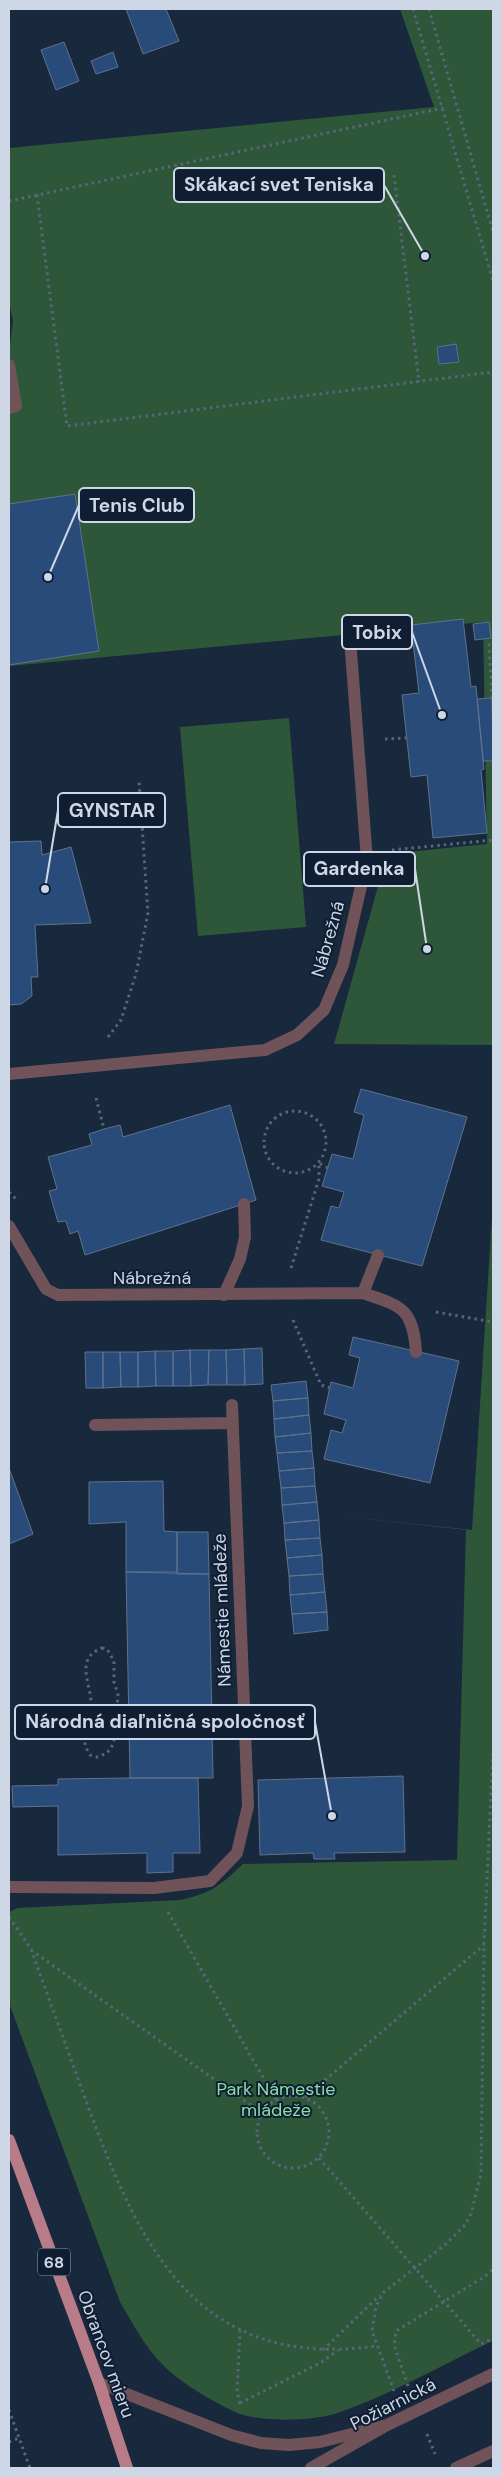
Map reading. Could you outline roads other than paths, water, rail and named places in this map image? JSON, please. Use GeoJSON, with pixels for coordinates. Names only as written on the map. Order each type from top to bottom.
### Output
{"type":"FeatureCollection","features":[{"type":"Feature","properties":{"kind":"main road","name":"Obrancov mieru"},"geometry":{"type":"LineString","coordinates":[[9,2140],[99,2383],[127,2468]]}},
{"type":"Feature","properties":{"kind":"street"},"geometry":{"type":"LineString","coordinates":[[9,366],[16,406],[9,408]]}},
{"type":"Feature","properties":{"kind":"street","name":"Nábrežná"},"geometry":{"type":"LineString","coordinates":[[9,1074],[265,1050],[297,1035],[324,1010],[343,964],[367,860],[350,639]]}},
{"type":"Feature","properties":{"kind":"street"},"geometry":{"type":"LineString","coordinates":[[224,1295],[240,1259],[245,1237],[244,1204]]}},
{"type":"Feature","properties":{"kind":"street","name":"Nábrežná"},"geometry":{"type":"LineString","coordinates":[[9,1226],[46,1289],[58,1295],[363,1293],[396,1304],[409,1317],[415,1335],[416,1352]]}},
{"type":"Feature","properties":{"kind":"street"},"geometry":{"type":"LineString","coordinates":[[363,1293],[378,1255]]}},
{"type":"Feature","properties":{"kind":"street","name":"Námestie mládeže"},"geometry":{"type":"LineString","coordinates":[[9,1887],[154,1888],[210,1880],[237,1854],[248,1806],[232,1404]]}},
{"type":"Feature","properties":{"kind":"street"},"geometry":{"type":"LineString","coordinates":[[95,1425],[232,1423]]}},
{"type":"Feature","properties":{"kind":"street","name":"Požiarnická"},"geometry":{"type":"LineString","coordinates":[[311,2468],[387,2425],[493,2374]]}},
{"type":"Feature","properties":{"kind":"street"},"geometry":{"type":"LineString","coordinates":[[99,2383],[232,2435],[261,2443],[289,2445],[320,2442],[387,2425]]}},
{"type":"Feature","properties":{"kind":"street"},"geometry":{"type":"LineString","coordinates":[[456,2468],[491,2452]]}},
{"type":"Feature","properties":{"kind":"place","name":"Skákací svet Teniska"},"geometry":{"type":"Point","coordinates":[425,256]}},
{"type":"Feature","properties":{"kind":"place","name":"Tenis Club"},"geometry":{"type":"Point","coordinates":[48,577]}},
{"type":"Feature","properties":{"kind":"place","name":"Tobix"},"geometry":{"type":"Point","coordinates":[442,715]}},
{"type":"Feature","properties":{"kind":"place","name":"GYNSTAR"},"geometry":{"type":"Point","coordinates":[45,889]}},
{"type":"Feature","properties":{"kind":"place","name":"Gardenka"},"geometry":{"type":"Point","coordinates":[427,949]}},
{"type":"Feature","properties":{"kind":"place","name":"Národná diaľničná spoločnosť"},"geometry":{"type":"Point","coordinates":[332,1816]}},
{"type":"Feature","properties":{"kind":"park label","name":"Park Námestie mládeže"},"geometry":{"type":"Point","coordinates":[276,2099]}}]}
